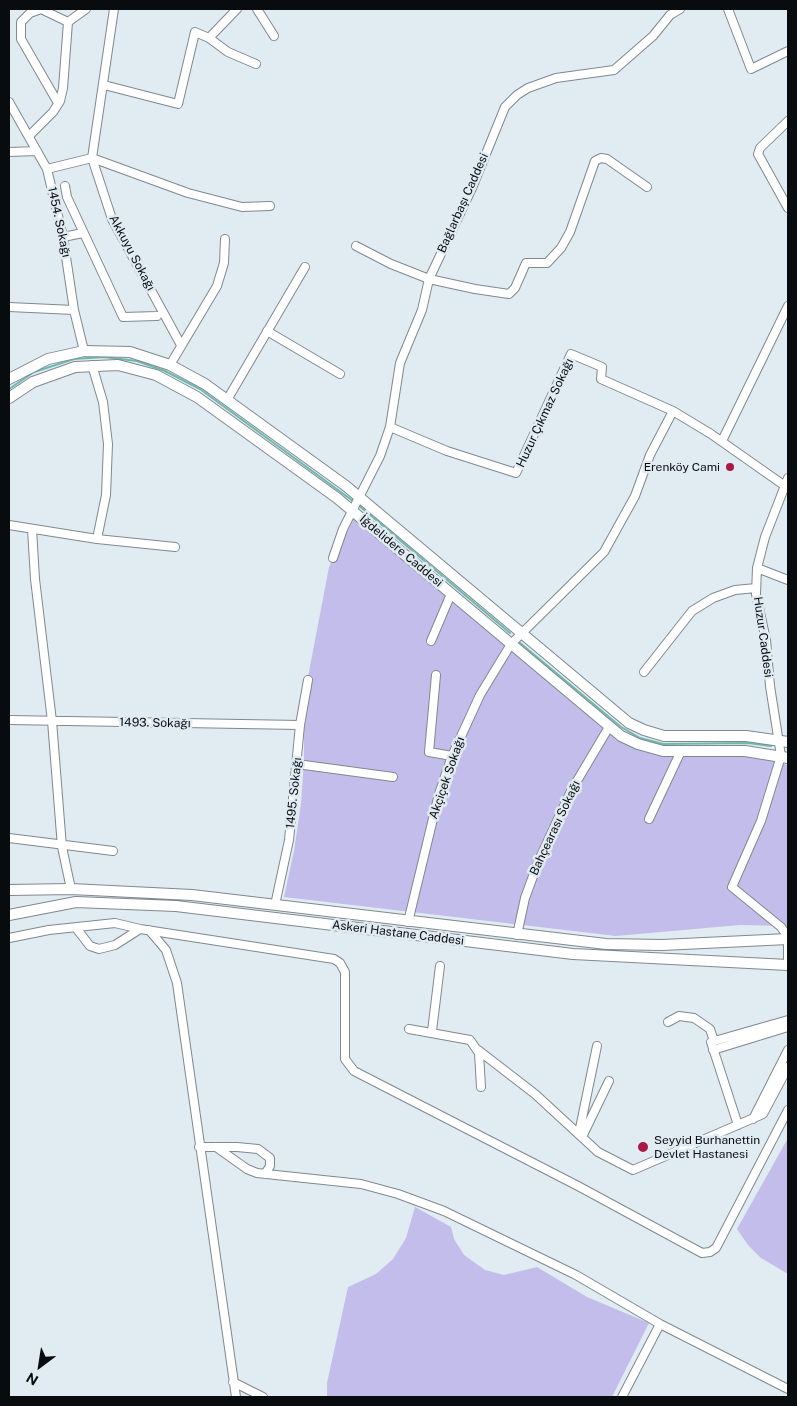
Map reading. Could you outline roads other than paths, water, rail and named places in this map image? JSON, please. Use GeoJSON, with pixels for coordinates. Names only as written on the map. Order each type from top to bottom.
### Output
{"type":"FeatureCollection","features":[{"type":"Feature","properties":{"kind":"street"},"geometry":{"type":"LineString","coordinates":[[58,103],[21,39],[21,22],[24,17],[33,11],[41,9],[68,22]]}},
{"type":"Feature","properties":{"kind":"street"},"geometry":{"type":"LineString","coordinates":[[29,136],[53,112],[58,103],[63,88],[68,22],[86,9]]}},
{"type":"Feature","properties":{"kind":"street","name":"Akkuyu Sokağı"},"geometry":{"type":"LineString","coordinates":[[114,9],[92,158],[112,219],[181,345]]}},
{"type":"Feature","properties":{"kind":"street"},"geometry":{"type":"LineString","coordinates":[[209,38],[237,9]]}},
{"type":"Feature","properties":{"kind":"street"},"geometry":{"type":"LineString","coordinates":[[257,9],[274,36]]}},
{"type":"Feature","properties":{"kind":"street","name":"Bağlarbaşı Caddesi"},"geometry":{"type":"LineString","coordinates":[[333,558],[352,510],[380,456],[390,427],[400,363],[422,310],[429,279],[472,188],[506,107],[517,95],[556,78],[614,70],[653,36],[670,15],[680,9]]}},
{"type":"Feature","properties":{"kind":"street"},"geometry":{"type":"LineString","coordinates":[[728,9],[751,70],[788,51]]}},
{"type":"Feature","properties":{"kind":"street"},"geometry":{"type":"LineString","coordinates":[[104,85],[178,104],[195,32],[209,38],[228,52],[256,64]]}},
{"type":"Feature","properties":{"kind":"street","name":"1454. Sokağı"},"geometry":{"type":"LineString","coordinates":[[9,102],[48,169],[63,237],[74,310],[84,350]]}},
{"type":"Feature","properties":{"kind":"street"},"geometry":{"type":"LineString","coordinates":[[788,121],[760,148],[758,154],[788,208]]}},
{"type":"Feature","properties":{"kind":"street"},"geometry":{"type":"LineString","coordinates":[[9,152],[37,151]]}},
{"type":"Feature","properties":{"kind":"street"},"geometry":{"type":"LineString","coordinates":[[48,169],[92,158],[188,193],[242,207],[270,206]]}},
{"type":"Feature","properties":{"kind":"street"},"geometry":{"type":"LineString","coordinates":[[356,246],[391,264],[429,279],[475,290],[509,294],[515,288],[524,265],[528,262],[547,262],[561,248],[570,232],[595,161],[601,158],[607,159],[648,187]]}},
{"type":"Feature","properties":{"kind":"street"},"geometry":{"type":"LineString","coordinates":[[65,186],[67,197],[123,317],[157,316]]}},
{"type":"Feature","properties":{"kind":"street"},"geometry":{"type":"LineString","coordinates":[[63,237],[84,232]]}},
{"type":"Feature","properties":{"kind":"street"},"geometry":{"type":"LineString","coordinates":[[170,365],[216,286],[224,263],[225,239]]}},
{"type":"Feature","properties":{"kind":"street"},"geometry":{"type":"LineString","coordinates":[[227,400],[305,267]]}},
{"type":"Feature","properties":{"kind":"street"},"geometry":{"type":"LineString","coordinates":[[722,441],[788,306]]}},
{"type":"Feature","properties":{"kind":"street"},"geometry":{"type":"LineString","coordinates":[[9,307],[74,310]]}},
{"type":"Feature","properties":{"kind":"street"},"geometry":{"type":"LineString","coordinates":[[267,331],[340,374]]}},
{"type":"Feature","properties":{"kind":"street","name":"İğdelidere Caddesi"},"geometry":{"type":"LineString","coordinates":[[9,379],[26,368],[48,359],[84,350],[130,352],[170,365],[200,381],[359,496],[622,718],[644,730],[664,736],[746,736],[784,741]]}},
{"type":"Feature","properties":{"kind":"street","name":"Huzur Çıkmaz Sokağı"},"geometry":{"type":"LineString","coordinates":[[390,427],[448,452],[516,474],[571,354],[602,368],[602,379],[673,411],[787,482]]}},
{"type":"Feature","properties":{"kind":"street"},"geometry":{"type":"LineString","coordinates":[[92,365],[103,402],[108,444],[106,495],[97,539]]}},
{"type":"Feature","properties":{"kind":"street","name":"İğdelidere Caddesi"},"geometry":{"type":"LineString","coordinates":[[9,398],[24,386],[47,375],[69,368],[92,365],[118,366],[156,375],[187,391],[298,469],[352,510],[609,727],[630,740],[650,749],[745,751],[785,757]]}},
{"type":"Feature","properties":{"kind":"street","name":"Akçiçek Sokağı"},"geometry":{"type":"LineString","coordinates":[[408,922],[434,811],[452,756],[480,695],[511,644],[521,632],[604,552],[635,496],[650,456],[673,411]]}},
{"type":"Feature","properties":{"kind":"street","name":"Huzur Caddesi"},"geometry":{"type":"LineString","coordinates":[[785,757],[784,741],[756,588],[757,568],[765,537],[787,482]]}},
{"type":"Feature","properties":{"kind":"street"},"geometry":{"type":"LineString","coordinates":[[9,525],[97,539],[175,547]]}},
{"type":"Feature","properties":{"kind":"street"},"geometry":{"type":"LineString","coordinates":[[32,529],[36,588],[52,721],[62,846],[71,889]]}},
{"type":"Feature","properties":{"kind":"street"},"geometry":{"type":"LineString","coordinates":[[757,568],[788,580]]}},
{"type":"Feature","properties":{"kind":"street"},"geometry":{"type":"LineString","coordinates":[[644,672],[692,611],[713,598],[734,590],[756,588]]}},
{"type":"Feature","properties":{"kind":"street"},"geometry":{"type":"LineString","coordinates":[[431,641],[451,594]]}},
{"type":"Feature","properties":{"kind":"street"},"geometry":{"type":"LineString","coordinates":[[436,675],[428,752],[452,756]]}},
{"type":"Feature","properties":{"kind":"street","name":"1495. Sokağı"},"geometry":{"type":"LineString","coordinates":[[275,905],[289,840],[300,725],[308,680]]}},
{"type":"Feature","properties":{"kind":"street","name":"1493. Sokağı"},"geometry":{"type":"LineString","coordinates":[[9,720],[300,725]]}},
{"type":"Feature","properties":{"kind":"street","name":"Bahçearası Sokağı"},"geometry":{"type":"LineString","coordinates":[[517,935],[525,898],[539,860],[571,791],[609,727]]}},
{"type":"Feature","properties":{"kind":"street"},"geometry":{"type":"LineString","coordinates":[[649,819],[681,751]]}},
{"type":"Feature","properties":{"kind":"street"},"geometry":{"type":"LineString","coordinates":[[785,757],[761,821],[732,887],[781,927],[788,939],[788,959]]}},
{"type":"Feature","properties":{"kind":"street"},"geometry":{"type":"LineString","coordinates":[[297,764],[393,777]]}},
{"type":"Feature","properties":{"kind":"street"},"geometry":{"type":"LineString","coordinates":[[9,838],[112,852]]}},
{"type":"Feature","properties":{"kind":"street","name":"Askeri Hastane Caddesi"},"geometry":{"type":"LineString","coordinates":[[9,890],[71,889],[182,894],[517,935],[635,945],[788,939]]}},
{"type":"Feature","properties":{"kind":"street","name":"Askeri Hastane Caddesi"},"geometry":{"type":"LineString","coordinates":[[9,915],[76,902],[176,906],[573,954],[788,965]]}},
{"type":"Feature","properties":{"kind":"street"},"geometry":{"type":"LineString","coordinates":[[9,938],[114,923],[140,929],[313,954],[337,960],[346,975],[345,1060],[354,1071],[578,1186],[702,1253],[710,1252],[716,1248],[788,1110]]}},
{"type":"Feature","properties":{"kind":"street"},"geometry":{"type":"LineString","coordinates":[[76,928],[90,946],[99,949],[115,945],[140,929]]}},
{"type":"Feature","properties":{"kind":"street"},"geometry":{"type":"LineString","coordinates":[[149,930],[166,950],[175,975],[236,1397]]}},
{"type":"Feature","properties":{"kind":"street"},"geometry":{"type":"LineString","coordinates":[[432,1031],[440,966]]}},
{"type":"Feature","properties":{"kind":"street"},"geometry":{"type":"LineString","coordinates":[[668,1022],[682,1015],[694,1018],[710,1030],[714,1041]]}},
{"type":"Feature","properties":{"kind":"street"},"geometry":{"type":"LineString","coordinates":[[738,1125],[711,1042],[788,1020]]}},
{"type":"Feature","properties":{"kind":"street"},"geometry":{"type":"LineString","coordinates":[[713,1050],[788,1026]]}},
{"type":"Feature","properties":{"kind":"street"},"geometry":{"type":"LineString","coordinates":[[409,1029],[432,1031],[467,1038],[478,1050],[535,1094],[605,1157],[633,1170],[763,1114],[788,1067]]}},
{"type":"Feature","properties":{"kind":"street"},"geometry":{"type":"LineString","coordinates":[[580,1135],[597,1046]]}},
{"type":"Feature","properties":{"kind":"street"},"geometry":{"type":"LineString","coordinates":[[478,1050],[480,1087]]}},
{"type":"Feature","properties":{"kind":"street"},"geometry":{"type":"LineString","coordinates":[[752,1119],[788,1050]]}},
{"type":"Feature","properties":{"kind":"street"},"geometry":{"type":"LineString","coordinates":[[580,1135],[608,1081]]}},
{"type":"Feature","properties":{"kind":"street"},"geometry":{"type":"LineString","coordinates":[[199,1148],[250,1147],[262,1151],[269,1156],[270,1161],[265,1174]]}},
{"type":"Feature","properties":{"kind":"street"},"geometry":{"type":"LineString","coordinates":[[216,1148],[250,1170],[265,1174],[350,1182],[410,1198],[460,1219],[576,1275],[660,1324],[788,1389]]}},
{"type":"Feature","properties":{"kind":"street"},"geometry":{"type":"LineString","coordinates":[[622,1397],[660,1324]]}},
{"type":"Feature","properties":{"kind":"street"},"geometry":{"type":"LineString","coordinates":[[233,1382],[263,1397]]}},
{"type":"Feature","properties":{"kind":"waterway"},"geometry":{"type":"LineString","coordinates":[[9,389],[34,372],[74,359],[104,357],[137,361],[165,371],[200,389],[353,501]]}},
{"type":"Feature","properties":{"kind":"waterway"},"geometry":{"type":"LineString","coordinates":[[357,504],[510,633]]}},
{"type":"Feature","properties":{"kind":"waterway"},"geometry":{"type":"LineString","coordinates":[[520,643],[621,727],[640,738],[663,744],[748,743],[771,746]]}},
{"type":"Feature","properties":{"kind":"place","name":"Erenköy Cami"},"geometry":{"type":"Point","coordinates":[730,467]}},
{"type":"Feature","properties":{"kind":"place","name":"Seyyid Burhanettin Devlet Hastanesi"},"geometry":{"type":"Point","coordinates":[643,1147]}}]}
